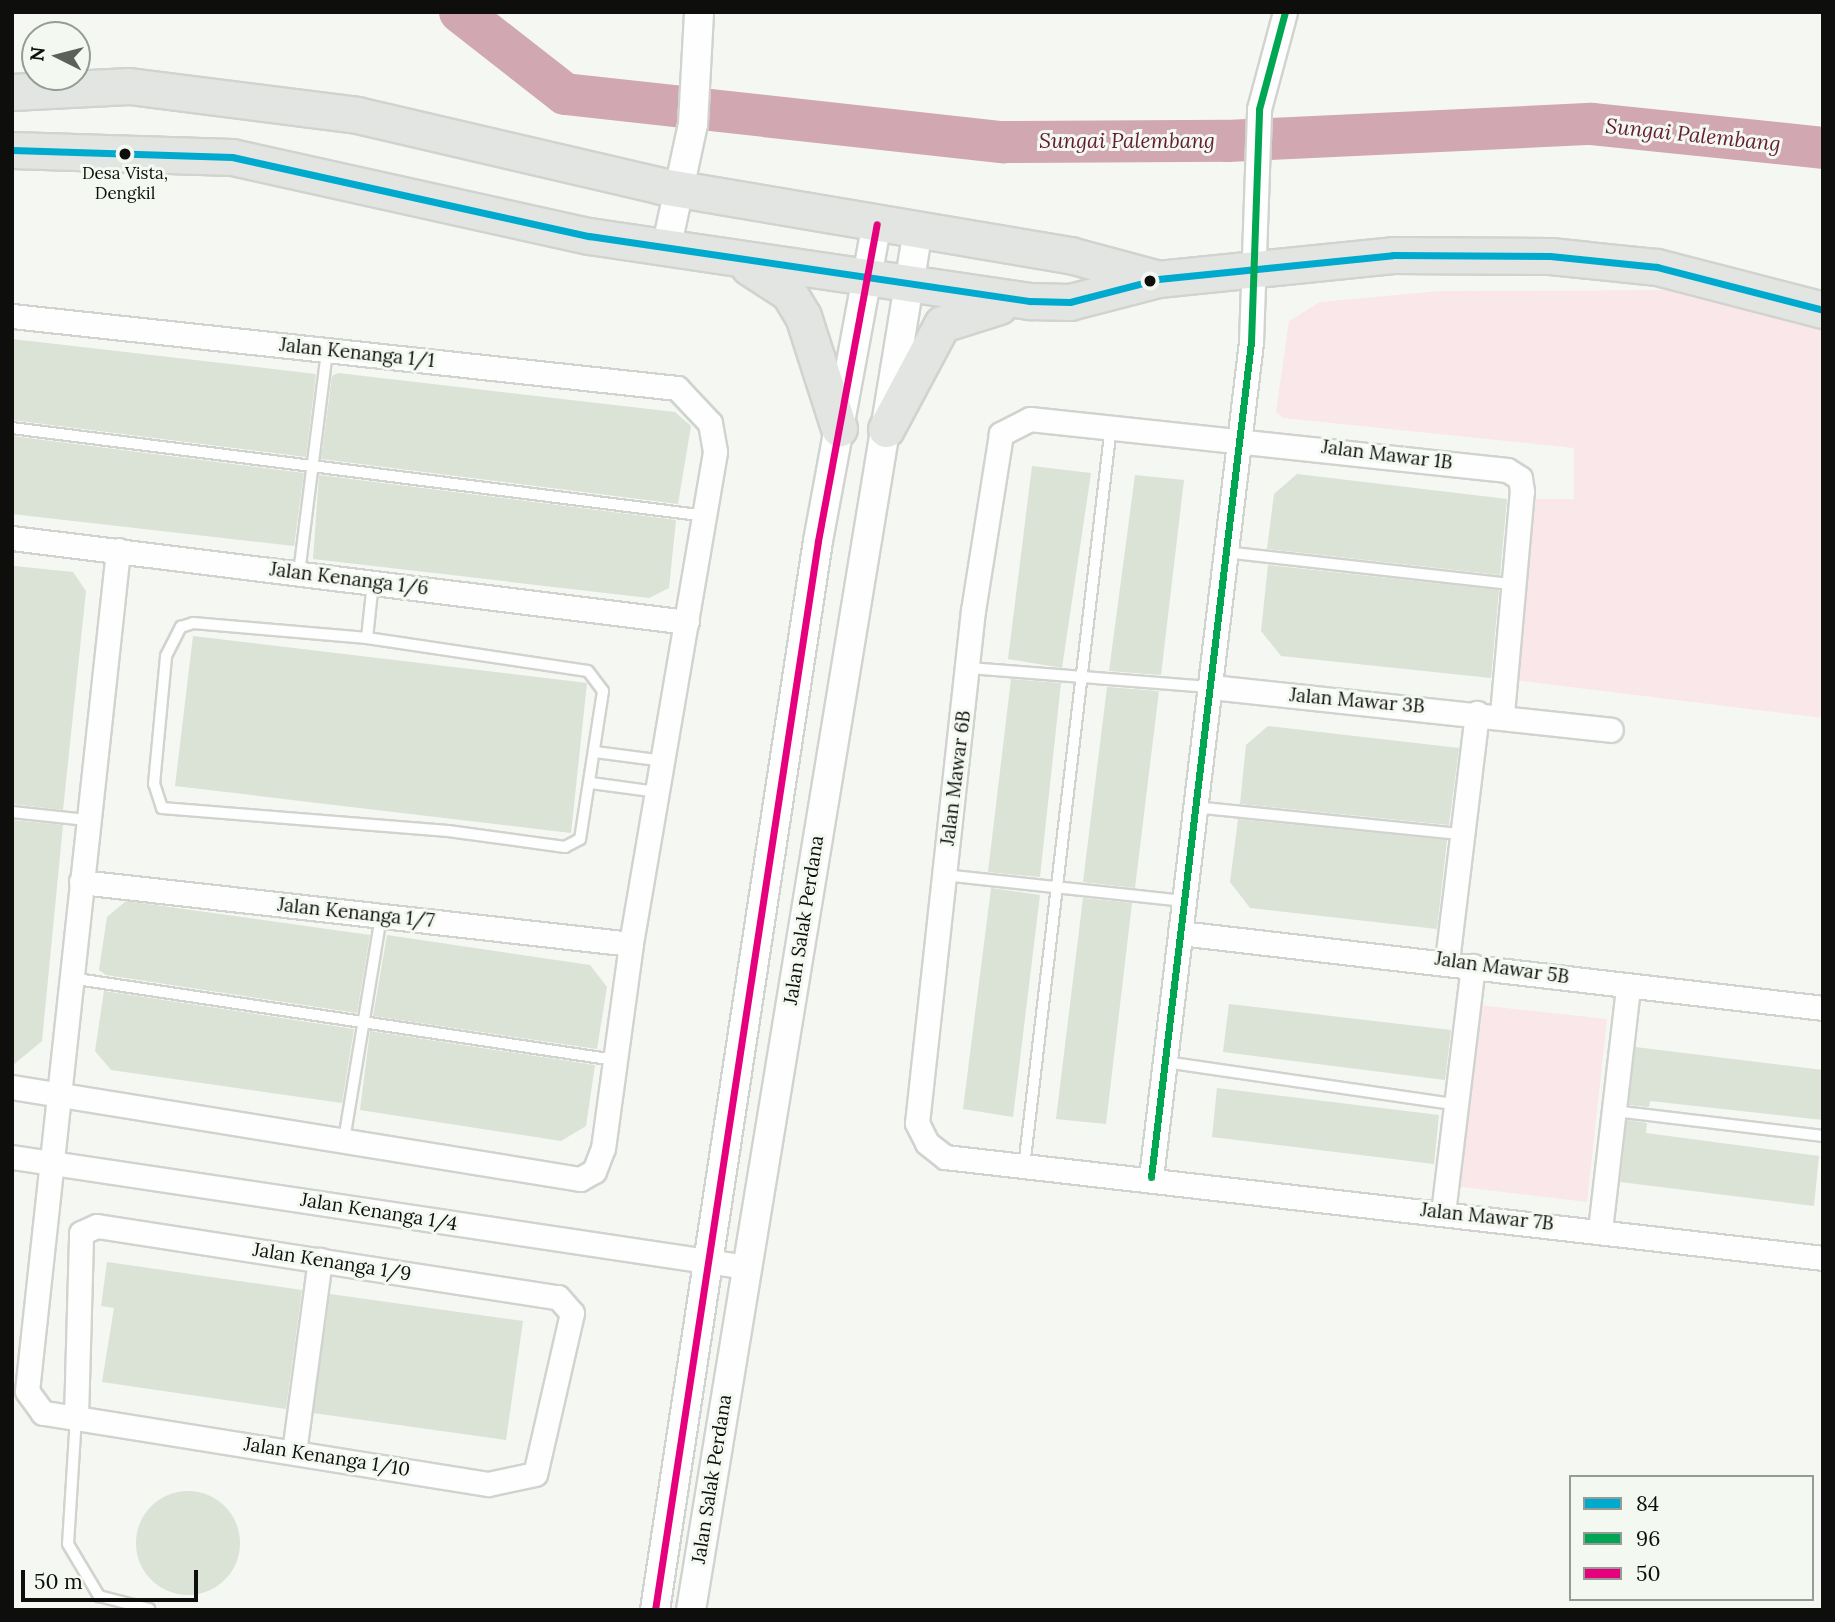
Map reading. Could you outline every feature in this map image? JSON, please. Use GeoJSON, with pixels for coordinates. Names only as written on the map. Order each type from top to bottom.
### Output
{"type":"FeatureCollection","features":[{"type":"Feature","properties":{"kind":"main road"},"geometry":{"type":"LineString","coordinates":[[12,92],[129,86],[236,96],[357,115],[670,188],[1070,256],[1158,279]]}},
{"type":"Feature","properties":{"kind":"main road"},"geometry":{"type":"LineString","coordinates":[[12,150],[232,157],[657,247],[909,287],[1030,301],[1070,302],[1158,279],[1393,255],[1550,256],[1657,267],[1823,310]]}},
{"type":"Feature","properties":{"kind":"main road"},"geometry":{"type":"LineString","coordinates":[[741,262],[789,293],[803,316],[839,428]]}},
{"type":"Feature","properties":{"kind":"main road"},"geometry":{"type":"LineString","coordinates":[[886,429],[942,324],[968,312],[1030,301]]}},
{"type":"Feature","properties":{"kind":"street"},"geometry":{"type":"LineString","coordinates":[[657,247],[684,123],[699,12]]}},
{"type":"Feature","properties":{"kind":"street"},"geometry":{"type":"LineString","coordinates":[[1151,1177],[1251,342],[1250,269],[1258,126],[1285,12]]}},
{"type":"Feature","properties":{"kind":"street","name":"Jalan Salak Perdana"},"geometry":{"type":"LineString","coordinates":[[655,1610],[712,1262],[839,428],[877,224]]}},
{"type":"Feature","properties":{"kind":"street","name":"Jalan Salak Perdana"},"geometry":{"type":"LineString","coordinates":[[691,1610],[918,230]]}},
{"type":"Feature","properties":{"kind":"street","name":"Jalan Kenanga 1/1"},"geometry":{"type":"LineString","coordinates":[[12,316],[677,388],[696,405],[710,423],[715,452],[707,516]]}},
{"type":"Feature","properties":{"kind":"street","name":"Jalan Mawar 1B"},"geometry":{"type":"LineString","coordinates":[[1000,434],[1030,419],[1240,437],[1507,470],[1520,478],[1522,491],[1512,584]]}},
{"type":"Feature","properties":{"kind":"street","name":"Jalan Mawar 6B"},"geometry":{"type":"LineString","coordinates":[[917,1123],[968,668],[1000,434]]}},
{"type":"Feature","properties":{"kind":"street"},"geometry":{"type":"LineString","coordinates":[[12,1087],[580,1179],[594,1171],[603,1149],[631,944],[707,516]]}},
{"type":"Feature","properties":{"kind":"street","name":"Jalan Kenanga 1/6"},"geometry":{"type":"LineString","coordinates":[[12,538],[687,622]]}},
{"type":"Feature","properties":{"kind":"street"},"geometry":{"type":"LineString","coordinates":[[49,1162],[118,550]]}},
{"type":"Feature","properties":{"kind":"street"},"geometry":{"type":"LineString","coordinates":[[1502,713],[1512,584]]}},
{"type":"Feature","properties":{"kind":"street","name":"Jalan Mawar 3B"},"geometry":{"type":"LineString","coordinates":[[1211,687],[1502,713],[1611,730]]}},
{"type":"Feature","properties":{"kind":"street"},"geometry":{"type":"LineString","coordinates":[[1447,961],[1477,712]]}},
{"type":"Feature","properties":{"kind":"street","name":"Jalan Kenanga 1/7"},"geometry":{"type":"LineString","coordinates":[[80,882],[631,944]]}},
{"type":"Feature","properties":{"kind":"street","name":"Jalan Mawar 5B"},"geometry":{"type":"LineString","coordinates":[[1180,933],[1447,961],[1628,987],[1823,1008]]}},
{"type":"Feature","properties":{"kind":"street"},"geometry":{"type":"LineString","coordinates":[[1443,1213],[1453,1104],[1473,966]]}},
{"type":"Feature","properties":{"kind":"street"},"geometry":{"type":"LineString","coordinates":[[1600,1230],[1611,1110],[1628,987]]}},
{"type":"Feature","properties":{"kind":"street","name":"Jalan Mawar 7B"},"geometry":{"type":"LineString","coordinates":[[917,1123],[927,1143],[945,1157],[1024,1167],[1151,1177],[1823,1258]]}},
{"type":"Feature","properties":{"kind":"street","name":"Jalan Kenanga 1/4"},"geometry":{"type":"LineString","coordinates":[[12,1157],[746,1267]]}},
{"type":"Feature","properties":{"kind":"street","name":"Jalan Kenanga 1/10"},"geometry":{"type":"LineString","coordinates":[[49,1162],[27,1391],[43,1413],[488,1483],[536,1474],[552,1399]]}},
{"type":"Feature","properties":{"kind":"street","name":"Jalan Kenanga 1/9"},"geometry":{"type":"LineString","coordinates":[[76,1417],[81,1233],[97,1226],[558,1297],[572,1313],[552,1399]]}},
{"type":"Feature","properties":{"kind":"street"},"geometry":{"type":"LineString","coordinates":[[294,1452],[320,1260]]}},
{"type":"Feature","properties":{"kind":"lane"},"geometry":{"type":"LineString","coordinates":[[299,573],[327,350]]}},
{"type":"Feature","properties":{"kind":"lane"},"geometry":{"type":"LineString","coordinates":[[1024,1167],[1111,425]]}},
{"type":"Feature","properties":{"kind":"lane"},"geometry":{"type":"LineString","coordinates":[[12,428],[707,516]]}},
{"type":"Feature","properties":{"kind":"lane"},"geometry":{"type":"LineString","coordinates":[[1226,552],[1512,584]]}},
{"type":"Feature","properties":{"kind":"lane"},"geometry":{"type":"LineString","coordinates":[[367,638],[373,582]]}},
{"type":"Feature","properties":{"kind":"lane"},"geometry":{"type":"LineString","coordinates":[[193,622],[367,638],[588,671],[603,691],[584,830],[565,847],[158,805],[154,784],[166,656],[181,627],[193,622]]}},
{"type":"Feature","properties":{"kind":"lane"},"geometry":{"type":"LineString","coordinates":[[968,668],[1211,687]]}},
{"type":"Feature","properties":{"kind":"lane"},"geometry":{"type":"LineString","coordinates":[[595,752],[664,761]]}},
{"type":"Feature","properties":{"kind":"lane"},"geometry":{"type":"LineString","coordinates":[[591,783],[659,792]]}},
{"type":"Feature","properties":{"kind":"lane"},"geometry":{"type":"LineString","coordinates":[[1194,807],[1462,834]]}},
{"type":"Feature","properties":{"kind":"lane"},"geometry":{"type":"LineString","coordinates":[[12,812],[87,820]]}},
{"type":"Feature","properties":{"kind":"lane"},"geometry":{"type":"LineString","coordinates":[[944,875],[1184,901]]}},
{"type":"Feature","properties":{"kind":"lane"},"geometry":{"type":"LineString","coordinates":[[344,1140],[381,916]]}},
{"type":"Feature","properties":{"kind":"lane"},"geometry":{"type":"LineString","coordinates":[[70,978],[615,1060]]}},
{"type":"Feature","properties":{"kind":"lane"},"geometry":{"type":"LineString","coordinates":[[1165,1062],[1453,1104]]}},
{"type":"Feature","properties":{"kind":"lane"},"geometry":{"type":"LineString","coordinates":[[1611,1110],[1823,1136]]}},
{"type":"Feature","properties":{"kind":"lane"},"geometry":{"type":"LineString","coordinates":[[76,1417],[68,1544],[99,1596],[149,1609]]}},
{"type":"Feature","properties":{"kind":"shaded area"},"geometry":{"type":"Polygon","coordinates":[[[1697,290],[1823,325],[1823,718],[1514,680],[1536,499],[1574,499],[1574,448],[1283,418],[1276,412],[1289,321],[1320,302],[1440,291],[1697,290]]]}},
{"type":"Feature","properties":{"kind":"shaded area"},"geometry":{"type":"Polygon","coordinates":[[[1478,1005],[1607,1019],[1587,1202],[1454,1186],[1478,1005]]]}},
{"type":"Feature","properties":{"kind":"building"},"geometry":{"type":"Polygon","coordinates":[[[12,339],[316,374],[306,457],[12,420],[12,339]]]}},
{"type":"Feature","properties":{"kind":"building"},"geometry":{"type":"Polygon","coordinates":[[[338,373],[675,412],[691,426],[678,504],[321,459],[332,376],[338,373]]]}},
{"type":"Feature","properties":{"kind":"building"},"geometry":{"type":"Polygon","coordinates":[[[12,436],[304,473],[294,546],[12,514],[12,436]]]}},
{"type":"Feature","properties":{"kind":"building"},"geometry":{"type":"Polygon","coordinates":[[[1032,466],[1091,473],[1062,668],[1008,659],[1032,466]]]}},
{"type":"Feature","properties":{"kind":"building"},"geometry":{"type":"Polygon","coordinates":[[[1297,474],[1507,499],[1500,575],[1267,549],[1274,494],[1297,474]]]}},
{"type":"Feature","properties":{"kind":"building"},"geometry":{"type":"Polygon","coordinates":[[[319,475],[676,520],[669,588],[649,598],[313,559],[319,475]]]}},
{"type":"Feature","properties":{"kind":"building"},"geometry":{"type":"Polygon","coordinates":[[[1135,475],[1184,480],[1161,675],[1109,671],[1135,475]]]}},
{"type":"Feature","properties":{"kind":"building"},"geometry":{"type":"Polygon","coordinates":[[[1268,565],[1499,590],[1491,678],[1281,656],[1261,631],[1268,565]]]}},
{"type":"Feature","properties":{"kind":"building"},"geometry":{"type":"Polygon","coordinates":[[[14,566],[73,572],[86,591],[63,810],[12,804],[14,566]]]}},
{"type":"Feature","properties":{"kind":"building"},"geometry":{"type":"Polygon","coordinates":[[[193,636],[587,683],[571,833],[175,786],[193,636]]]}},
{"type":"Feature","properties":{"kind":"building"},"geometry":{"type":"Polygon","coordinates":[[[1011,679],[1061,683],[1040,877],[988,872],[1011,679]]]}},
{"type":"Feature","properties":{"kind":"building"},"geometry":{"type":"Polygon","coordinates":[[[1107,687],[1159,691],[1135,888],[1083,882],[1107,687]]]}},
{"type":"Feature","properties":{"kind":"building"},"geometry":{"type":"Polygon","coordinates":[[[1268,726],[1459,748],[1449,825],[1240,804],[1246,745],[1268,726]]]}},
{"type":"Feature","properties":{"kind":"building"},"geometry":{"type":"Polygon","coordinates":[[[1238,819],[1447,840],[1437,929],[1250,908],[1230,882],[1238,819]]]}},
{"type":"Feature","properties":{"kind":"building"},"geometry":{"type":"Polygon","coordinates":[[[12,820],[63,825],[42,1041],[12,1066],[12,820]]]}},
{"type":"Feature","properties":{"kind":"building"},"geometry":{"type":"Polygon","coordinates":[[[991,888],[1040,895],[1013,1117],[963,1109],[991,888]]]}},
{"type":"Feature","properties":{"kind":"building"},"geometry":{"type":"Polygon","coordinates":[[[1083,898],[1132,903],[1106,1124],[1056,1119],[1083,898]]]}},
{"type":"Feature","properties":{"kind":"building"},"geometry":{"type":"Polygon","coordinates":[[[126,901],[370,935],[357,1013],[106,975],[99,970],[107,917],[126,901]]]}},
{"type":"Feature","properties":{"kind":"building"},"geometry":{"type":"Polygon","coordinates":[[[387,935],[590,965],[607,987],[597,1049],[373,1016],[387,935]]]}},
{"type":"Feature","properties":{"kind":"building"},"geometry":{"type":"Polygon","coordinates":[[[104,991],[354,1029],[342,1103],[111,1070],[95,1051],[104,991]]]}},
{"type":"Feature","properties":{"kind":"building"},"geometry":{"type":"Polygon","coordinates":[[[1229,1004],[1451,1030],[1445,1080],[1223,1052],[1229,1004]]]}},
{"type":"Feature","properties":{"kind":"building"},"geometry":{"type":"Polygon","coordinates":[[[370,1031],[595,1065],[586,1126],[561,1141],[360,1110],[370,1031]]]}},
{"type":"Feature","properties":{"kind":"building"},"geometry":{"type":"Polygon","coordinates":[[[1635,1047],[1823,1070],[1823,1120],[1650,1101],[1649,1107],[1629,1105],[1635,1047]]]}},
{"type":"Feature","properties":{"kind":"building"},"geometry":{"type":"Polygon","coordinates":[[[1217,1088],[1439,1115],[1434,1164],[1212,1137],[1217,1088]]]}},
{"type":"Feature","properties":{"kind":"building"},"geometry":{"type":"Polygon","coordinates":[[[1627,1120],[1647,1123],[1646,1133],[1819,1156],[1814,1206],[1620,1182],[1627,1120]]]}},
{"type":"Feature","properties":{"kind":"building"},"geometry":{"type":"Polygon","coordinates":[[[107,1262],[302,1290],[286,1409],[102,1382],[114,1308],[101,1306],[107,1262]]]}},
{"type":"Feature","properties":{"kind":"building"},"geometry":{"type":"Polygon","coordinates":[[[330,1294],[523,1321],[506,1440],[313,1413],[330,1294]]]}},
{"type":"Feature","properties":{"kind":"building"},"geometry":{"type":"Polygon","coordinates":[[[188,1491],[208,1495],[225,1506],[236,1523],[240,1543],[236,1563],[225,1580],[208,1591],[188,1595],[168,1591],[151,1580],[140,1563],[136,1543],[140,1523],[151,1506],[168,1495],[188,1491]]]}},
{"type":"Feature","properties":{"kind":"waterway","name":"Sungai Palembang"},"geometry":{"type":"LineString","coordinates":[[460,12],[565,94],[1003,142],[1227,141],[1592,124],[1823,148]]}},
{"type":"Feature","properties":{"kind":"transit line","name":"96"},"geometry":{"type":"LineString","coordinates":[[1151,1177],[1251,342],[1259,109],[1285,12]]}},
{"type":"Feature","properties":{"kind":"transit line","name":"84"},"geometry":{"type":"LineString","coordinates":[[12,150],[232,157],[589,236],[1030,301],[1070,302],[1158,279],[1393,255],[1550,256],[1657,267],[1823,310]]}},
{"type":"Feature","properties":{"kind":"transit line","name":"50"},"geometry":{"type":"LineString","coordinates":[[655,1610],[818,541],[877,224]]}},
{"type":"Feature","properties":{"kind":"place","name":"Desa Vista, Dengkil"},"geometry":{"type":"Point","coordinates":[125,154]}}]}
